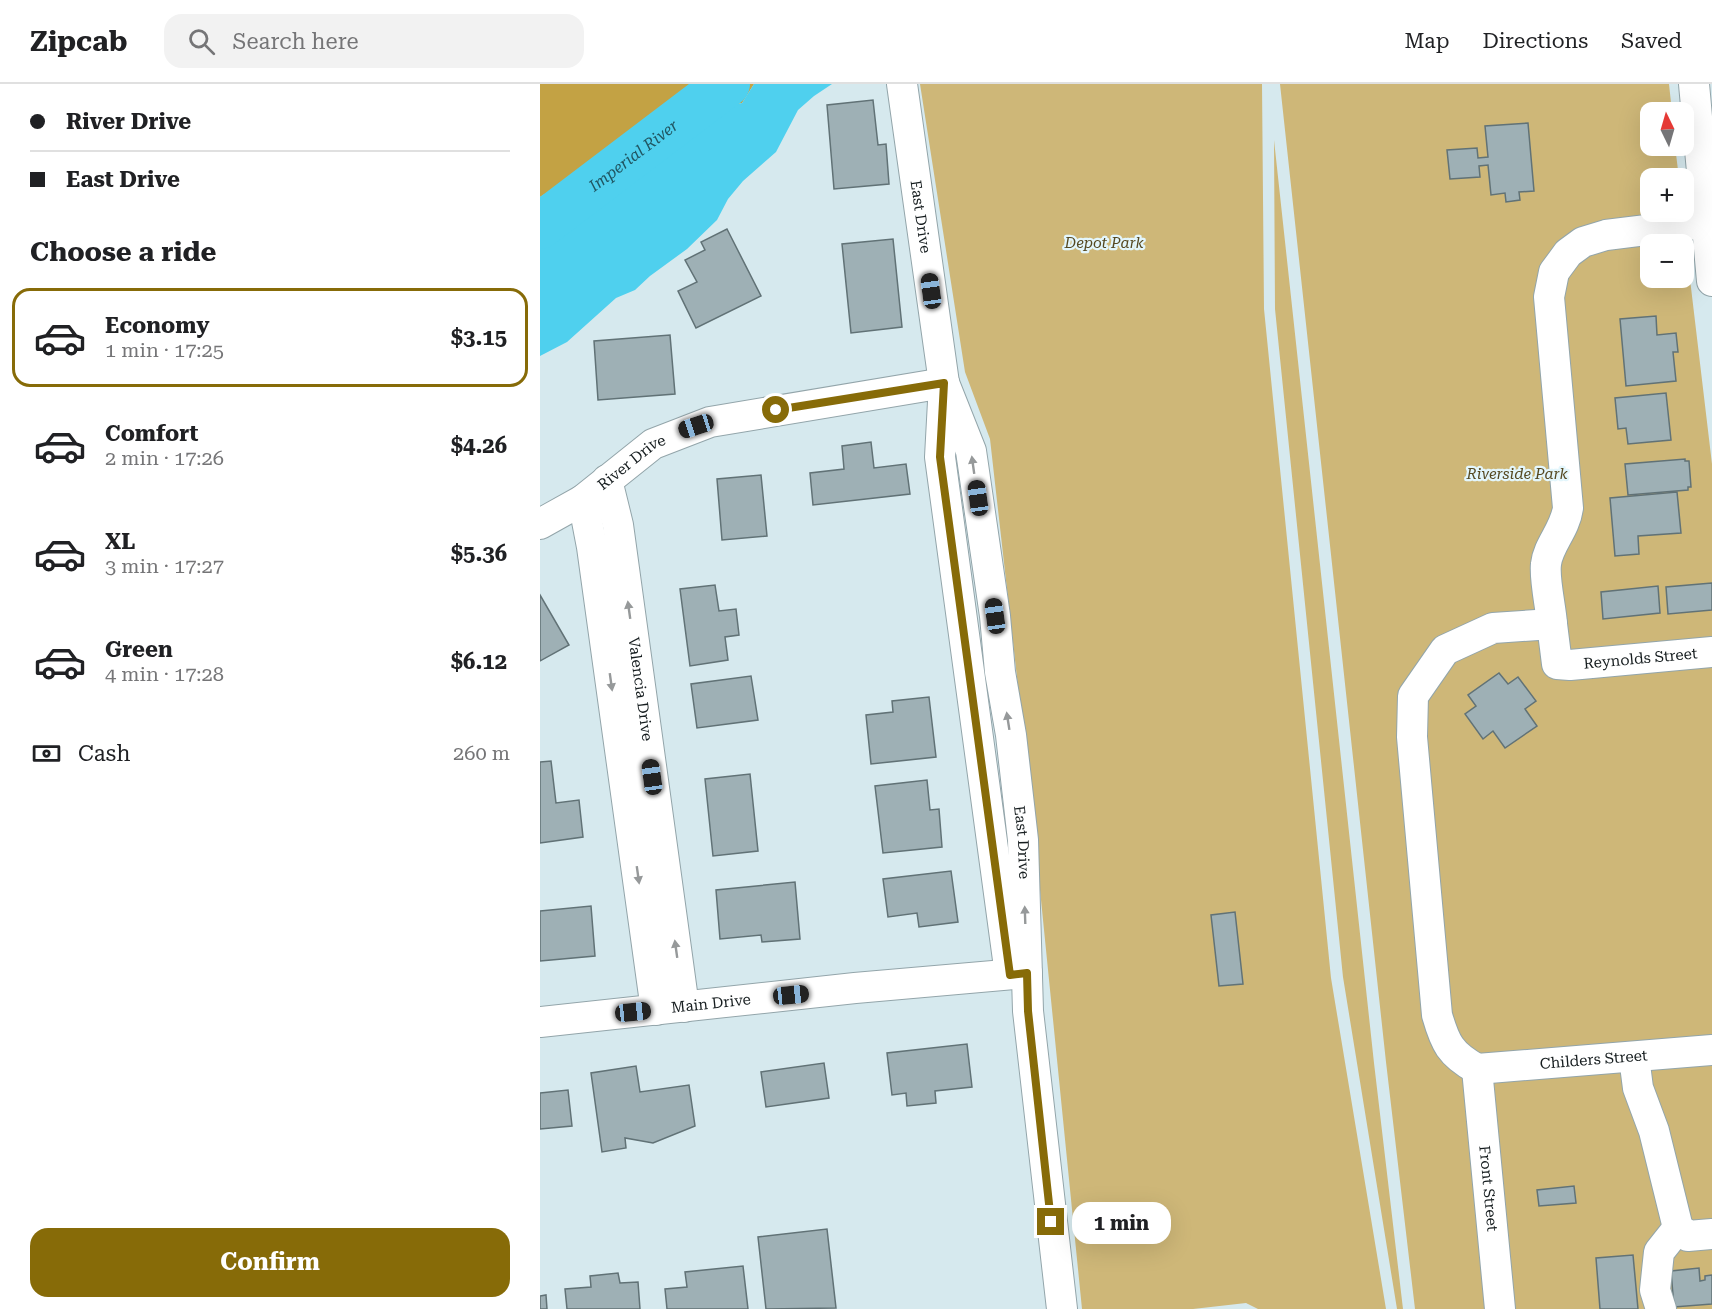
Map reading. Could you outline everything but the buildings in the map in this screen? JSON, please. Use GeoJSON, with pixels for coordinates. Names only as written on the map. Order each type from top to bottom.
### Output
{"type":"FeatureCollection","features":[{"type":"Feature","properties":{"kind":"street","name":"East Drive"},"geometry":{"type":"LineString","coordinates":[[902,84],[944,383],[940,457],[1018,974],[1028,1011],[1062,1309]]}},
{"type":"Feature","properties":{"kind":"street"},"geometry":{"type":"LineString","coordinates":[[1694,84],[1709,222],[1712,281]]}},
{"type":"Feature","properties":{"kind":"street"},"geometry":{"type":"LineString","coordinates":[[1477,1069],[1453,1053],[1444,1039],[1437,1015],[1412,737],[1413,696],[1445,650],[1493,628],[1552,624],[1546,564],[1550,550],[1566,521],[1568,508],[1549,297],[1554,272],[1568,254],[1583,242],[1606,235],[1709,222]]}},
{"type":"Feature","properties":{"kind":"street","name":"River Drive"},"geometry":{"type":"LineString","coordinates":[[540,524],[583,500],[653,444],[710,422],[944,383]]}},
{"type":"Feature","properties":{"kind":"street","name":"Valencia Drive"},"geometry":{"type":"LineString","coordinates":[[607,480],[618,525],[670,1008]]}},
{"type":"Feature","properties":{"kind":"street","name":"Valencia Drive"},"geometry":{"type":"LineString","coordinates":[[583,500],[670,1008]]}},
{"type":"Feature","properties":{"kind":"street","name":"Reynolds Street"},"geometry":{"type":"LineString","coordinates":[[1552,624],[1557,664],[1570,665],[1712,652]]}},
{"type":"Feature","properties":{"kind":"street","name":"Main Drive"},"geometry":{"type":"LineString","coordinates":[[540,1022],[855,988],[1018,974]]}},
{"type":"Feature","properties":{"kind":"street","name":"Childers Street"},"geometry":{"type":"LineString","coordinates":[[1477,1069],[1712,1050]]}},
{"type":"Feature","properties":{"kind":"street"},"geometry":{"type":"LineString","coordinates":[[1634,1057],[1638,1088],[1654,1131],[1678,1228],[1688,1236],[1712,1234]]}},
{"type":"Feature","properties":{"kind":"street","name":"Front Street"},"geometry":{"type":"LineString","coordinates":[[1477,1069],[1500,1309]]}},
{"type":"Feature","properties":{"kind":"street"},"geometry":{"type":"LineString","coordinates":[[1661,1309],[1655,1290],[1659,1252],[1678,1228]]}},
{"type":"Feature","properties":{"kind":"green space","name":"Depot Park"},"geometry":{"type":"Polygon","coordinates":[[[920,84],[1262,84],[1264,309],[1331,978],[1386,1309],[1258,1309],[1246,1303],[1193,1309],[1082,1309],[1032,810],[990,439],[965,372],[920,84]]]}},
{"type":"Feature","properties":{"kind":"green space","name":"Riverside Park"},"geometry":{"type":"Polygon","coordinates":[[[1280,84],[1669,84],[1671,102],[1640,102],[1640,156],[1676,156],[1678,168],[1640,168],[1640,222],[1683,222],[1685,234],[1640,234],[1640,288],[1691,288],[1712,464],[1712,1309],[1415,1309],[1280,84]]]}},
{"type":"Feature","properties":{"kind":"green space"},"geometry":{"type":"Polygon","coordinates":[[[1274,140],[1374,1063],[1403,1309],[1397,1309],[1343,977],[1275,309],[1274,140]]]}},
{"type":"Feature","properties":{"kind":"shaded area"},"geometry":{"type":"Polygon","coordinates":[[[540,84],[754,84],[742,103],[723,107],[704,116],[674,148],[636,165],[590,169],[540,197],[540,84]]]}},
{"type":"Feature","properties":{"kind":"water"},"geometry":{"type":"Polygon","coordinates":[[[754,84],[832,84],[798,110],[776,152],[743,181],[728,199],[717,220],[687,249],[635,290],[616,298],[567,342],[540,356],[540,197],[590,169],[636,165],[674,148],[704,116],[723,107],[742,103],[754,84]]]}},
{"type":"Feature","properties":{"kind":"waterway","name":"Imperial River"},"geometry":{"type":"LineString","coordinates":[[540,226],[727,84]]}},
{"type":"Feature","properties":{"kind":"route"},"geometry":{"type":"LineString","coordinates":[[776,410],[944,383],[940,457],[1010,975],[1027,973],[1028,1011],[1051,1222]]}}]}
